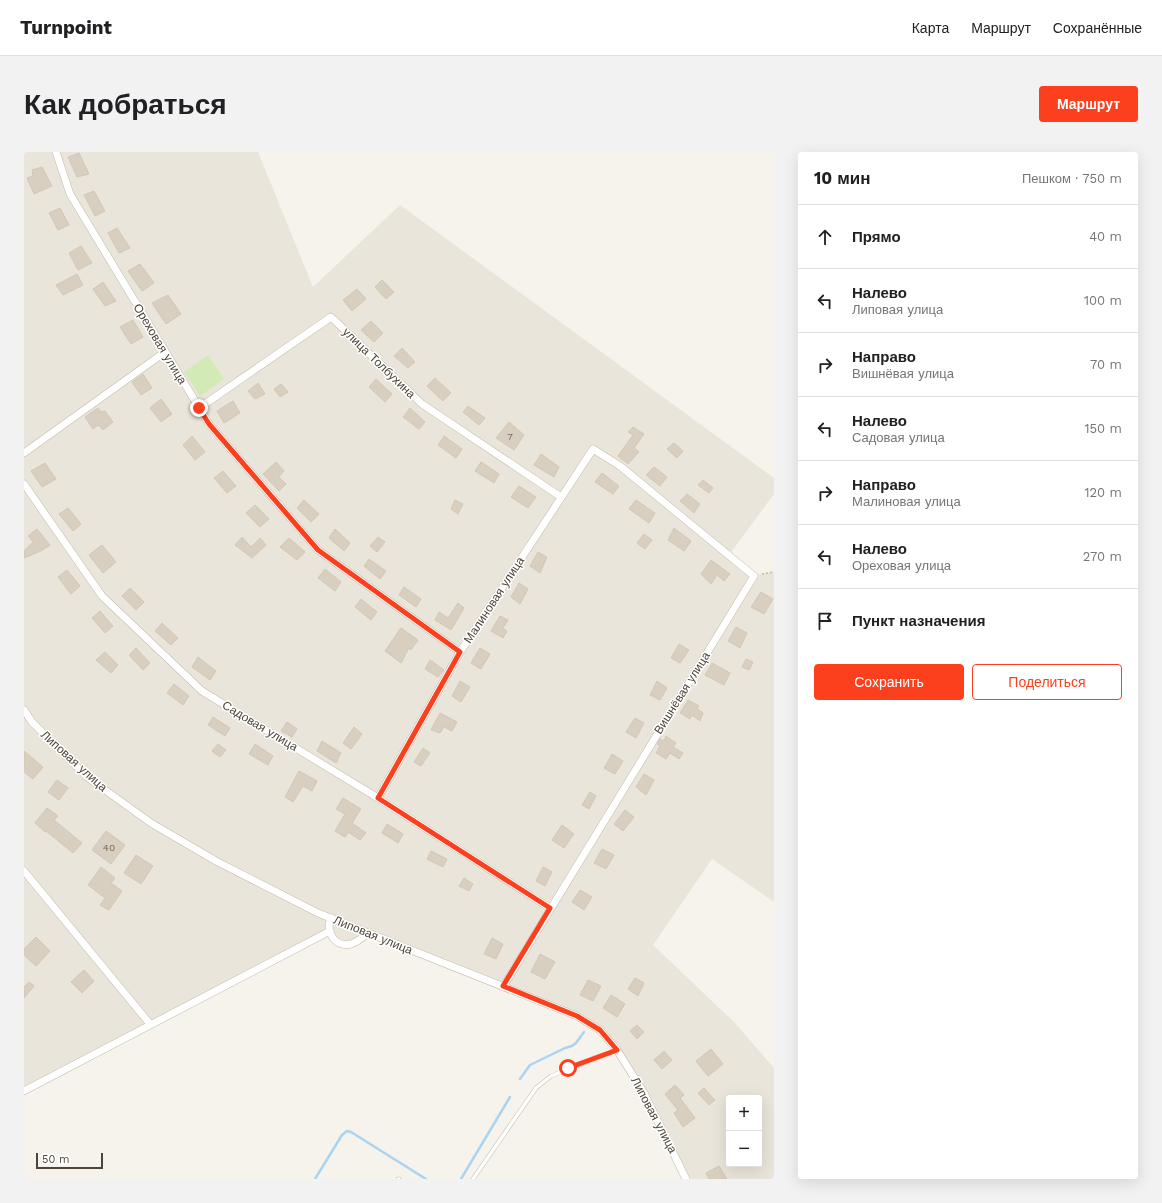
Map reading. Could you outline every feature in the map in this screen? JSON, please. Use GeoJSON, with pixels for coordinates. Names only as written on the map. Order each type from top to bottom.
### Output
{"type":"FeatureCollection","features":[{"type":"Feature","properties":{"kind":"street","name":"Ореховая улица"},"geometry":{"type":"LineString","coordinates":[[56,152],[70,194],[209,424],[318,550],[460,652]]}},
{"type":"Feature","properties":{"kind":"street","name":"улица Толбухина"},"geometry":{"type":"LineString","coordinates":[[199,408],[331,317],[422,404],[561,497]]}},
{"type":"Feature","properties":{"kind":"street"},"geometry":{"type":"LineString","coordinates":[[24,453],[165,352]]}},
{"type":"Feature","properties":{"kind":"street","name":"Малиновая улица"},"geometry":{"type":"LineString","coordinates":[[378,798],[460,652],[593,449],[620,466],[754,576]]}},
{"type":"Feature","properties":{"kind":"street","name":"Садовая улица"},"geometry":{"type":"LineString","coordinates":[[24,484],[102,596],[202,691],[378,798],[550,908]]}},
{"type":"Feature","properties":{"kind":"street","name":"Вишнёвая улица"},"geometry":{"type":"LineString","coordinates":[[503,986],[754,576]]}},
{"type":"Feature","properties":{"kind":"street","name":"Липовая улица"},"geometry":{"type":"LineString","coordinates":[[24,710],[32,722],[87,777],[151,823],[216,861],[330,918],[577,1016],[600,1030],[617,1050],[644,1093],[686,1179]]}},
{"type":"Feature","properties":{"kind":"street"},"geometry":{"type":"LineString","coordinates":[[24,871],[150,1024]]}},
{"type":"Feature","properties":{"kind":"street"},"geometry":{"type":"LineString","coordinates":[[330,918],[330,931],[336,942],[342,944],[352,943],[368,933]]}},
{"type":"Feature","properties":{"kind":"street"},"geometry":{"type":"LineString","coordinates":[[24,1091],[330,931]]}},
{"type":"Feature","properties":{"kind":"lane"},"geometry":{"type":"LineString","coordinates":[[473,1179],[536,1088],[551,1076],[617,1050]]}},
{"type":"Feature","properties":{"kind":"path"},"geometry":{"type":"LineString","coordinates":[[754,576],[774,572]]}},
{"type":"Feature","properties":{"kind":"shaded area"},"geometry":{"type":"Polygon","coordinates":[[[24,152],[258,152],[313,287],[400,205],[774,478],[774,494],[729,555],[754,575],[774,572],[774,902],[712,859],[653,945],[734,1022],[774,1068],[774,1179],[686,1179],[644,1093],[600,1030],[577,1016],[368,933],[361,938],[342,944],[330,932],[24,1092],[24,152]]]}},
{"type":"Feature","properties":{"kind":"green space"},"geometry":{"type":"Polygon","coordinates":[[[208,355],[224,379],[200,396],[184,372],[208,355]]]}},
{"type":"Feature","properties":{"kind":"building"},"geometry":{"type":"Polygon","coordinates":[[[79,153],[89,174],[77,177],[68,157],[79,153]]]}},
{"type":"Feature","properties":{"kind":"building"},"geometry":{"type":"Polygon","coordinates":[[[42,167],[52,186],[34,194],[27,178],[33,176],[32,170],[42,167]]]}},
{"type":"Feature","properties":{"kind":"building"},"geometry":{"type":"Polygon","coordinates":[[[94,191],[105,211],[95,216],[84,195],[94,191]]]}},
{"type":"Feature","properties":{"kind":"building"},"geometry":{"type":"Polygon","coordinates":[[[60,208],[69,225],[58,230],[49,213],[60,208]]]}},
{"type":"Feature","properties":{"kind":"building"},"geometry":{"type":"Polygon","coordinates":[[[117,228],[130,248],[119,253],[108,233],[117,228]]]}},
{"type":"Feature","properties":{"kind":"building"},"geometry":{"type":"Polygon","coordinates":[[[81,246],[92,263],[78,270],[69,253],[81,246]]]}},
{"type":"Feature","properties":{"kind":"building"},"geometry":{"type":"Polygon","coordinates":[[[140,264],[154,283],[142,291],[128,271],[140,264]]]}},
{"type":"Feature","properties":{"kind":"building"},"geometry":{"type":"Polygon","coordinates":[[[77,274],[83,285],[63,295],[56,285],[77,274]]]}},
{"type":"Feature","properties":{"kind":"building"},"geometry":{"type":"Polygon","coordinates":[[[382,280],[394,292],[386,299],[375,287],[382,280]]]}},
{"type":"Feature","properties":{"kind":"building"},"geometry":{"type":"Polygon","coordinates":[[[103,282],[116,301],[105,306],[93,289],[103,282]]]}},
{"type":"Feature","properties":{"kind":"building"},"geometry":{"type":"Polygon","coordinates":[[[357,289],[366,299],[352,311],[343,300],[357,289]]]}},
{"type":"Feature","properties":{"kind":"building"},"geometry":{"type":"Polygon","coordinates":[[[168,295],[181,314],[166,324],[152,303],[168,295]]]}},
{"type":"Feature","properties":{"kind":"building"},"geometry":{"type":"Polygon","coordinates":[[[133,320],[143,337],[131,344],[120,327],[133,320]]]}},
{"type":"Feature","properties":{"kind":"building"},"geometry":{"type":"Polygon","coordinates":[[[371,321],[383,333],[374,342],[361,330],[371,321]]]}},
{"type":"Feature","properties":{"kind":"building"},"geometry":{"type":"Polygon","coordinates":[[[402,348],[415,362],[408,368],[394,356],[402,348]]]}},
{"type":"Feature","properties":{"kind":"building"},"geometry":{"type":"Polygon","coordinates":[[[143,374],[152,388],[141,395],[132,382],[143,374]]]}},
{"type":"Feature","properties":{"kind":"building"},"geometry":{"type":"Polygon","coordinates":[[[435,378],[451,393],[443,401],[427,386],[435,378]]]}},
{"type":"Feature","properties":{"kind":"building"},"geometry":{"type":"Polygon","coordinates":[[[376,379],[392,394],[385,402],[369,387],[376,379]]]}},
{"type":"Feature","properties":{"kind":"building"},"geometry":{"type":"Polygon","coordinates":[[[258,383],[265,394],[255,399],[248,391],[258,383]]]}},
{"type":"Feature","properties":{"kind":"building"},"geometry":{"type":"Polygon","coordinates":[[[281,384],[288,392],[280,397],[274,389],[281,384]]]}},
{"type":"Feature","properties":{"kind":"building"},"geometry":{"type":"Polygon","coordinates":[[[161,399],[172,414],[161,422],[150,408],[161,399]]]}},
{"type":"Feature","properties":{"kind":"building"},"geometry":{"type":"Polygon","coordinates":[[[233,401],[240,413],[224,423],[217,411],[233,401]]]}},
{"type":"Feature","properties":{"kind":"building"},"geometry":{"type":"Polygon","coordinates":[[[468,406],[485,418],[479,425],[463,412],[468,406]]]}},
{"type":"Feature","properties":{"kind":"building"},"geometry":{"type":"Polygon","coordinates":[[[98,408],[101,412],[105,411],[113,422],[103,430],[98,425],[93,429],[85,417],[98,408]]]}},
{"type":"Feature","properties":{"kind":"building"},"geometry":{"type":"Polygon","coordinates":[[[410,408],[425,422],[419,429],[403,417],[410,408]]]}},
{"type":"Feature","properties":{"kind":"building"},"geometry":{"type":"Polygon","coordinates":[[[509,422],[524,435],[514,450],[496,438],[509,422]]]}},
{"type":"Feature","properties":{"kind":"building"},"geometry":{"type":"Polygon","coordinates":[[[633,427],[644,434],[634,448],[639,452],[628,464],[618,456],[633,435],[628,432],[633,427]]]}},
{"type":"Feature","properties":{"kind":"building"},"geometry":{"type":"Polygon","coordinates":[[[192,436],[205,452],[195,460],[183,445],[192,436]]]}},
{"type":"Feature","properties":{"kind":"building"},"geometry":{"type":"Polygon","coordinates":[[[444,436],[462,449],[456,458],[438,445],[444,436]]]}},
{"type":"Feature","properties":{"kind":"building"},"geometry":{"type":"Polygon","coordinates":[[[674,443],[683,451],[677,458],[667,449],[674,443]]]}},
{"type":"Feature","properties":{"kind":"building"},"geometry":{"type":"Polygon","coordinates":[[[541,454],[559,467],[554,477],[534,465],[541,454]]]}},
{"type":"Feature","properties":{"kind":"building"},"geometry":{"type":"Polygon","coordinates":[[[276,462],[284,471],[279,477],[286,484],[279,491],[263,474],[276,462]]]}},
{"type":"Feature","properties":{"kind":"building"},"geometry":{"type":"Polygon","coordinates":[[[481,462],[499,474],[494,483],[475,471],[481,462]]]}},
{"type":"Feature","properties":{"kind":"building"},"geometry":{"type":"Polygon","coordinates":[[[45,463],[56,479],[42,487],[31,471],[45,463]]]}},
{"type":"Feature","properties":{"kind":"building"},"geometry":{"type":"Polygon","coordinates":[[[654,467],[667,477],[660,486],[646,475],[654,467]]]}},
{"type":"Feature","properties":{"kind":"building"},"geometry":{"type":"Polygon","coordinates":[[[223,471],[236,486],[227,493],[214,478],[223,471]]]}},
{"type":"Feature","properties":{"kind":"building"},"geometry":{"type":"Polygon","coordinates":[[[602,473],[619,486],[613,494],[595,482],[602,473]]]}},
{"type":"Feature","properties":{"kind":"building"},"geometry":{"type":"Polygon","coordinates":[[[703,480],[713,488],[709,493],[698,485],[703,480]]]}},
{"type":"Feature","properties":{"kind":"building"},"geometry":{"type":"Polygon","coordinates":[[[519,486],[536,497],[528,508],[511,497],[519,486]]]}},
{"type":"Feature","properties":{"kind":"building"},"geometry":{"type":"Polygon","coordinates":[[[687,494],[700,504],[694,513],[680,501],[687,494]]]}},
{"type":"Feature","properties":{"kind":"building"},"geometry":{"type":"Polygon","coordinates":[[[304,500],[319,514],[311,522],[297,508],[304,500]]]}},
{"type":"Feature","properties":{"kind":"building"},"geometry":{"type":"Polygon","coordinates":[[[455,500],[463,504],[458,514],[451,509],[455,500]]]}},
{"type":"Feature","properties":{"kind":"building"},"geometry":{"type":"Polygon","coordinates":[[[636,500],[655,513],[649,523],[629,509],[636,500]]]}},
{"type":"Feature","properties":{"kind":"building"},"geometry":{"type":"Polygon","coordinates":[[[255,505],[269,519],[260,527],[246,513],[255,505]]]}},
{"type":"Feature","properties":{"kind":"building"},"geometry":{"type":"Polygon","coordinates":[[[68,508],[81,524],[73,531],[59,514],[68,508]]]}},
{"type":"Feature","properties":{"kind":"building"},"geometry":{"type":"Polygon","coordinates":[[[674,528],[691,541],[684,551],[668,540],[674,528]]]}},
{"type":"Feature","properties":{"kind":"building"},"geometry":{"type":"Polygon","coordinates":[[[37,529],[50,545],[41,551],[24,558],[24,551],[33,542],[28,536],[37,529]]]}},
{"type":"Feature","properties":{"kind":"building"},"geometry":{"type":"Polygon","coordinates":[[[335,529],[350,543],[344,551],[329,538],[335,529]]]}},
{"type":"Feature","properties":{"kind":"building"},"geometry":{"type":"Polygon","coordinates":[[[644,534],[652,540],[645,549],[637,543],[644,534]]]}},
{"type":"Feature","properties":{"kind":"building"},"geometry":{"type":"Polygon","coordinates":[[[242,537],[251,547],[260,538],[266,545],[252,558],[235,545],[242,537]]]}},
{"type":"Feature","properties":{"kind":"building"},"geometry":{"type":"Polygon","coordinates":[[[378,537],[385,542],[377,552],[370,546],[378,537]]]}},
{"type":"Feature","properties":{"kind":"building"},"geometry":{"type":"Polygon","coordinates":[[[289,538],[305,552],[297,560],[280,547],[289,538]]]}},
{"type":"Feature","properties":{"kind":"building"},"geometry":{"type":"Polygon","coordinates":[[[102,545],[116,562],[103,573],[89,555],[102,545]]]}},
{"type":"Feature","properties":{"kind":"building"},"geometry":{"type":"Polygon","coordinates":[[[538,552],[547,557],[540,573],[530,566],[538,552]]]}},
{"type":"Feature","properties":{"kind":"building"},"geometry":{"type":"Polygon","coordinates":[[[369,559],[386,571],[380,579],[364,566],[369,559]]]}},
{"type":"Feature","properties":{"kind":"building"},"geometry":{"type":"Polygon","coordinates":[[[711,560],[730,574],[724,581],[717,575],[711,584],[701,574],[711,560]]]}},
{"type":"Feature","properties":{"kind":"building"},"geometry":{"type":"Polygon","coordinates":[[[325,569],[341,582],[335,591],[318,578],[325,569]]]}},
{"type":"Feature","properties":{"kind":"building"},"geometry":{"type":"Polygon","coordinates":[[[67,570],[80,586],[71,594],[58,577],[67,570]]]}},
{"type":"Feature","properties":{"kind":"building"},"geometry":{"type":"Polygon","coordinates":[[[519,583],[528,589],[520,604],[511,597],[519,583]]]}},
{"type":"Feature","properties":{"kind":"building"},"geometry":{"type":"Polygon","coordinates":[[[404,587],[421,599],[416,607],[399,595],[404,587]]]}},
{"type":"Feature","properties":{"kind":"building"},"geometry":{"type":"Polygon","coordinates":[[[130,588],[144,602],[136,610],[122,596],[130,588]]]}},
{"type":"Feature","properties":{"kind":"building"},"geometry":{"type":"Polygon","coordinates":[[[761,592],[773,599],[764,614],[751,607],[761,592]]]}},
{"type":"Feature","properties":{"kind":"building"},"geometry":{"type":"Polygon","coordinates":[[[361,599],[377,612],[371,620],[355,607],[361,599]]]}},
{"type":"Feature","properties":{"kind":"building"},"geometry":{"type":"Polygon","coordinates":[[[458,603],[464,608],[451,630],[435,620],[439,612],[448,618],[458,603]]]}},
{"type":"Feature","properties":{"kind":"building"},"geometry":{"type":"Polygon","coordinates":[[[100,611],[113,626],[105,633],[92,618],[100,611]]]}},
{"type":"Feature","properties":{"kind":"building"},"geometry":{"type":"Polygon","coordinates":[[[500,616],[508,620],[503,628],[507,631],[503,638],[491,631],[500,616]]]}},
{"type":"Feature","properties":{"kind":"building"},"geometry":{"type":"Polygon","coordinates":[[[162,623],[178,638],[171,645],[155,631],[162,623]]]}},
{"type":"Feature","properties":{"kind":"building"},"geometry":{"type":"Polygon","coordinates":[[[736,627],[747,633],[740,648],[728,641],[736,627]]]}},
{"type":"Feature","properties":{"kind":"building"},"geometry":{"type":"Polygon","coordinates":[[[401,628],[418,640],[411,650],[409,648],[401,663],[385,651],[401,628]]]}},
{"type":"Feature","properties":{"kind":"building"},"geometry":{"type":"Polygon","coordinates":[[[679,644],[689,650],[680,663],[671,658],[679,644]]]}},
{"type":"Feature","properties":{"kind":"building"},"geometry":{"type":"Polygon","coordinates":[[[136,648],[150,663],[143,670],[129,655],[136,648]]]}},
{"type":"Feature","properties":{"kind":"building"},"geometry":{"type":"Polygon","coordinates":[[[480,648],[490,654],[481,669],[471,663],[480,648]]]}},
{"type":"Feature","properties":{"kind":"building"},"geometry":{"type":"Polygon","coordinates":[[[105,652],[118,665],[111,673],[96,660],[105,652]]]}},
{"type":"Feature","properties":{"kind":"building"},"geometry":{"type":"Polygon","coordinates":[[[198,657],[216,671],[210,680],[192,667],[198,657]]]}},
{"type":"Feature","properties":{"kind":"building"},"geometry":{"type":"Polygon","coordinates":[[[746,659],[753,662],[749,670],[742,667],[746,659]]]}},
{"type":"Feature","properties":{"kind":"building"},"geometry":{"type":"Polygon","coordinates":[[[430,660],[444,670],[438,677],[425,669],[430,660]]]}},
{"type":"Feature","properties":{"kind":"building"},"geometry":{"type":"Polygon","coordinates":[[[712,663],[730,673],[724,685],[705,675],[712,663]]]}},
{"type":"Feature","properties":{"kind":"building"},"geometry":{"type":"Polygon","coordinates":[[[460,681],[470,687],[461,702],[452,696],[460,681]]]}},
{"type":"Feature","properties":{"kind":"building"},"geometry":{"type":"Polygon","coordinates":[[[657,681],[667,688],[660,700],[650,695],[657,681]]]}},
{"type":"Feature","properties":{"kind":"building"},"geometry":{"type":"Polygon","coordinates":[[[174,684],[189,696],[183,705],[167,693],[174,684]]]}},
{"type":"Feature","properties":{"kind":"building"},"geometry":{"type":"Polygon","coordinates":[[[688,700],[699,706],[697,709],[703,713],[700,721],[692,715],[690,719],[680,713],[688,700]]]}},
{"type":"Feature","properties":{"kind":"building"},"geometry":{"type":"Polygon","coordinates":[[[440,713],[457,722],[452,731],[444,727],[440,733],[431,730],[440,713]]]}},
{"type":"Feature","properties":{"kind":"building"},"geometry":{"type":"Polygon","coordinates":[[[213,717],[230,728],[225,736],[208,725],[213,717]]]}},
{"type":"Feature","properties":{"kind":"building"},"geometry":{"type":"Polygon","coordinates":[[[635,718],[644,723],[636,738],[626,732],[635,718]]]}},
{"type":"Feature","properties":{"kind":"building"},"geometry":{"type":"Polygon","coordinates":[[[287,722],[297,729],[292,737],[281,731],[287,722]]]}},
{"type":"Feature","properties":{"kind":"building"},"geometry":{"type":"Polygon","coordinates":[[[354,727],[362,734],[351,749],[343,743],[354,727]]]}},
{"type":"Feature","properties":{"kind":"building"},"geometry":{"type":"Polygon","coordinates":[[[666,736],[676,743],[673,747],[683,753],[679,759],[670,753],[666,759],[656,753],[660,746],[657,744],[660,739],[664,741],[666,736]]]}},
{"type":"Feature","properties":{"kind":"building"},"geometry":{"type":"Polygon","coordinates":[[[322,741],[341,753],[336,763],[317,751],[322,741]]]}},
{"type":"Feature","properties":{"kind":"building"},"geometry":{"type":"Polygon","coordinates":[[[218,744],[226,750],[220,757],[212,751],[218,744]]]}},
{"type":"Feature","properties":{"kind":"building"},"geometry":{"type":"Polygon","coordinates":[[[255,744],[273,756],[268,765],[249,754],[255,744]]]}},
{"type":"Feature","properties":{"kind":"building"},"geometry":{"type":"Polygon","coordinates":[[[423,748],[430,753],[421,766],[414,762],[423,748]]]}},
{"type":"Feature","properties":{"kind":"building"},"geometry":{"type":"Polygon","coordinates":[[[24,751],[43,767],[33,779],[24,772],[24,751]]]}},
{"type":"Feature","properties":{"kind":"building"},"geometry":{"type":"Polygon","coordinates":[[[612,754],[623,761],[615,774],[604,768],[612,754]]]}},
{"type":"Feature","properties":{"kind":"building"},"geometry":{"type":"Polygon","coordinates":[[[299,771],[317,781],[312,791],[303,786],[293,802],[285,797],[299,771]]]}},
{"type":"Feature","properties":{"kind":"building"},"geometry":{"type":"Polygon","coordinates":[[[644,774],[654,780],[646,795],[636,787],[644,774]]]}},
{"type":"Feature","properties":{"kind":"building"},"geometry":{"type":"Polygon","coordinates":[[[57,780],[68,788],[59,800],[48,792],[57,780]]]}},
{"type":"Feature","properties":{"kind":"building"},"geometry":{"type":"Polygon","coordinates":[[[590,792],[596,796],[589,809],[582,805],[590,792]]]}},
{"type":"Feature","properties":{"kind":"building"},"geometry":{"type":"Polygon","coordinates":[[[343,798],[361,809],[352,823],[366,833],[360,840],[348,832],[345,837],[335,831],[345,814],[336,809],[343,798]]]}},
{"type":"Feature","properties":{"kind":"building"},"geometry":{"type":"Polygon","coordinates":[[[47,808],[58,816],[54,820],[82,843],[73,853],[35,823],[47,808]]]}},
{"type":"Feature","properties":{"kind":"building"},"geometry":{"type":"Polygon","coordinates":[[[625,810],[634,817],[623,831],[614,824],[625,810]]]}},
{"type":"Feature","properties":{"kind":"building"},"geometry":{"type":"Polygon","coordinates":[[[387,824],[403,834],[398,843],[382,833],[387,824]]]}},
{"type":"Feature","properties":{"kind":"building"},"geometry":{"type":"Polygon","coordinates":[[[562,825],[574,834],[564,848],[552,840],[562,825]]]}},
{"type":"Feature","properties":{"kind":"building"},"geometry":{"type":"Polygon","coordinates":[[[106,831],[125,845],[111,864],[92,850],[106,831]]]}},
{"type":"Feature","properties":{"kind":"building"},"geometry":{"type":"Polygon","coordinates":[[[602,849],[614,855],[606,869],[594,863],[602,849]]]}},
{"type":"Feature","properties":{"kind":"building"},"geometry":{"type":"Polygon","coordinates":[[[431,851],[447,859],[443,867],[427,859],[431,851]]]}},
{"type":"Feature","properties":{"kind":"building"},"geometry":{"type":"Polygon","coordinates":[[[136,855],[153,866],[141,884],[124,873],[136,855]]]}},
{"type":"Feature","properties":{"kind":"building"},"geometry":{"type":"Polygon","coordinates":[[[101,867],[115,878],[111,883],[122,891],[109,910],[100,905],[105,898],[88,885],[101,867]]]}},
{"type":"Feature","properties":{"kind":"building"},"geometry":{"type":"Polygon","coordinates":[[[543,867],[552,872],[545,886],[536,881],[543,867]]]}},
{"type":"Feature","properties":{"kind":"building"},"geometry":{"type":"Polygon","coordinates":[[[464,878],[473,884],[469,891],[459,886],[464,878]]]}},
{"type":"Feature","properties":{"kind":"building"},"geometry":{"type":"Polygon","coordinates":[[[580,890],[592,897],[584,910],[572,902],[580,890]]]}},
{"type":"Feature","properties":{"kind":"building"},"geometry":{"type":"Polygon","coordinates":[[[36,937],[50,951],[36,966],[24,955],[24,949],[36,937]]]}},
{"type":"Feature","properties":{"kind":"building"},"geometry":{"type":"Polygon","coordinates":[[[492,938],[503,944],[496,959],[484,954],[492,938]]]}},
{"type":"Feature","properties":{"kind":"building"},"geometry":{"type":"Polygon","coordinates":[[[540,954],[555,962],[545,979],[531,972],[540,954]]]}},
{"type":"Feature","properties":{"kind":"building"},"geometry":{"type":"Polygon","coordinates":[[[84,970],[94,981],[82,993],[71,982],[84,970]]]}},
{"type":"Feature","properties":{"kind":"building"},"geometry":{"type":"Polygon","coordinates":[[[635,978],[644,983],[638,996],[628,989],[635,978]]]}},
{"type":"Feature","properties":{"kind":"building"},"geometry":{"type":"Polygon","coordinates":[[[588,980],[601,986],[593,1001],[580,995],[588,980]]]}},
{"type":"Feature","properties":{"kind":"building"},"geometry":{"type":"Polygon","coordinates":[[[29,982],[34,986],[24,998],[24,987],[29,982]]]}},
{"type":"Feature","properties":{"kind":"building"},"geometry":{"type":"Polygon","coordinates":[[[611,995],[625,1004],[617,1017],[603,1008],[611,995]]]}},
{"type":"Feature","properties":{"kind":"building"},"geometry":{"type":"Polygon","coordinates":[[[637,1025],[644,1032],[637,1039],[630,1031],[637,1025]]]}},
{"type":"Feature","properties":{"kind":"building"},"geometry":{"type":"Polygon","coordinates":[[[711,1049],[723,1064],[708,1076],[696,1061],[711,1049]]]}},
{"type":"Feature","properties":{"kind":"building"},"geometry":{"type":"Polygon","coordinates":[[[664,1051],[672,1060],[662,1069],[654,1060],[664,1051]]]}},
{"type":"Feature","properties":{"kind":"building"},"geometry":{"type":"Polygon","coordinates":[[[675,1085],[684,1095],[680,1098],[695,1118],[683,1127],[674,1113],[678,1110],[665,1094],[675,1085]]]}},
{"type":"Feature","properties":{"kind":"building"},"geometry":{"type":"Polygon","coordinates":[[[704,1088],[715,1100],[709,1105],[698,1093],[704,1088]]]}},
{"type":"Feature","properties":{"kind":"building"},"geometry":{"type":"Polygon","coordinates":[[[719,1166],[727,1179],[709,1179],[706,1173],[719,1166]]]}},
{"type":"Feature","properties":{"kind":"waterway"},"geometry":{"type":"LineString","coordinates":[[520,1079],[530,1065],[572,1046],[584,1032]]}},
{"type":"Feature","properties":{"kind":"waterway"},"geometry":{"type":"LineString","coordinates":[[461,1179],[510,1097]]}},
{"type":"Feature","properties":{"kind":"waterway"},"geometry":{"type":"LineString","coordinates":[[315,1179],[342,1135],[347,1131],[351,1132],[426,1179]]}},
{"type":"Feature","properties":{"kind":"route"},"geometry":{"type":"LineString","coordinates":[[199,408],[209,424],[318,550],[460,652],[378,798],[550,908],[503,986],[577,1016],[600,1030],[617,1050],[568,1068]]}}]}
